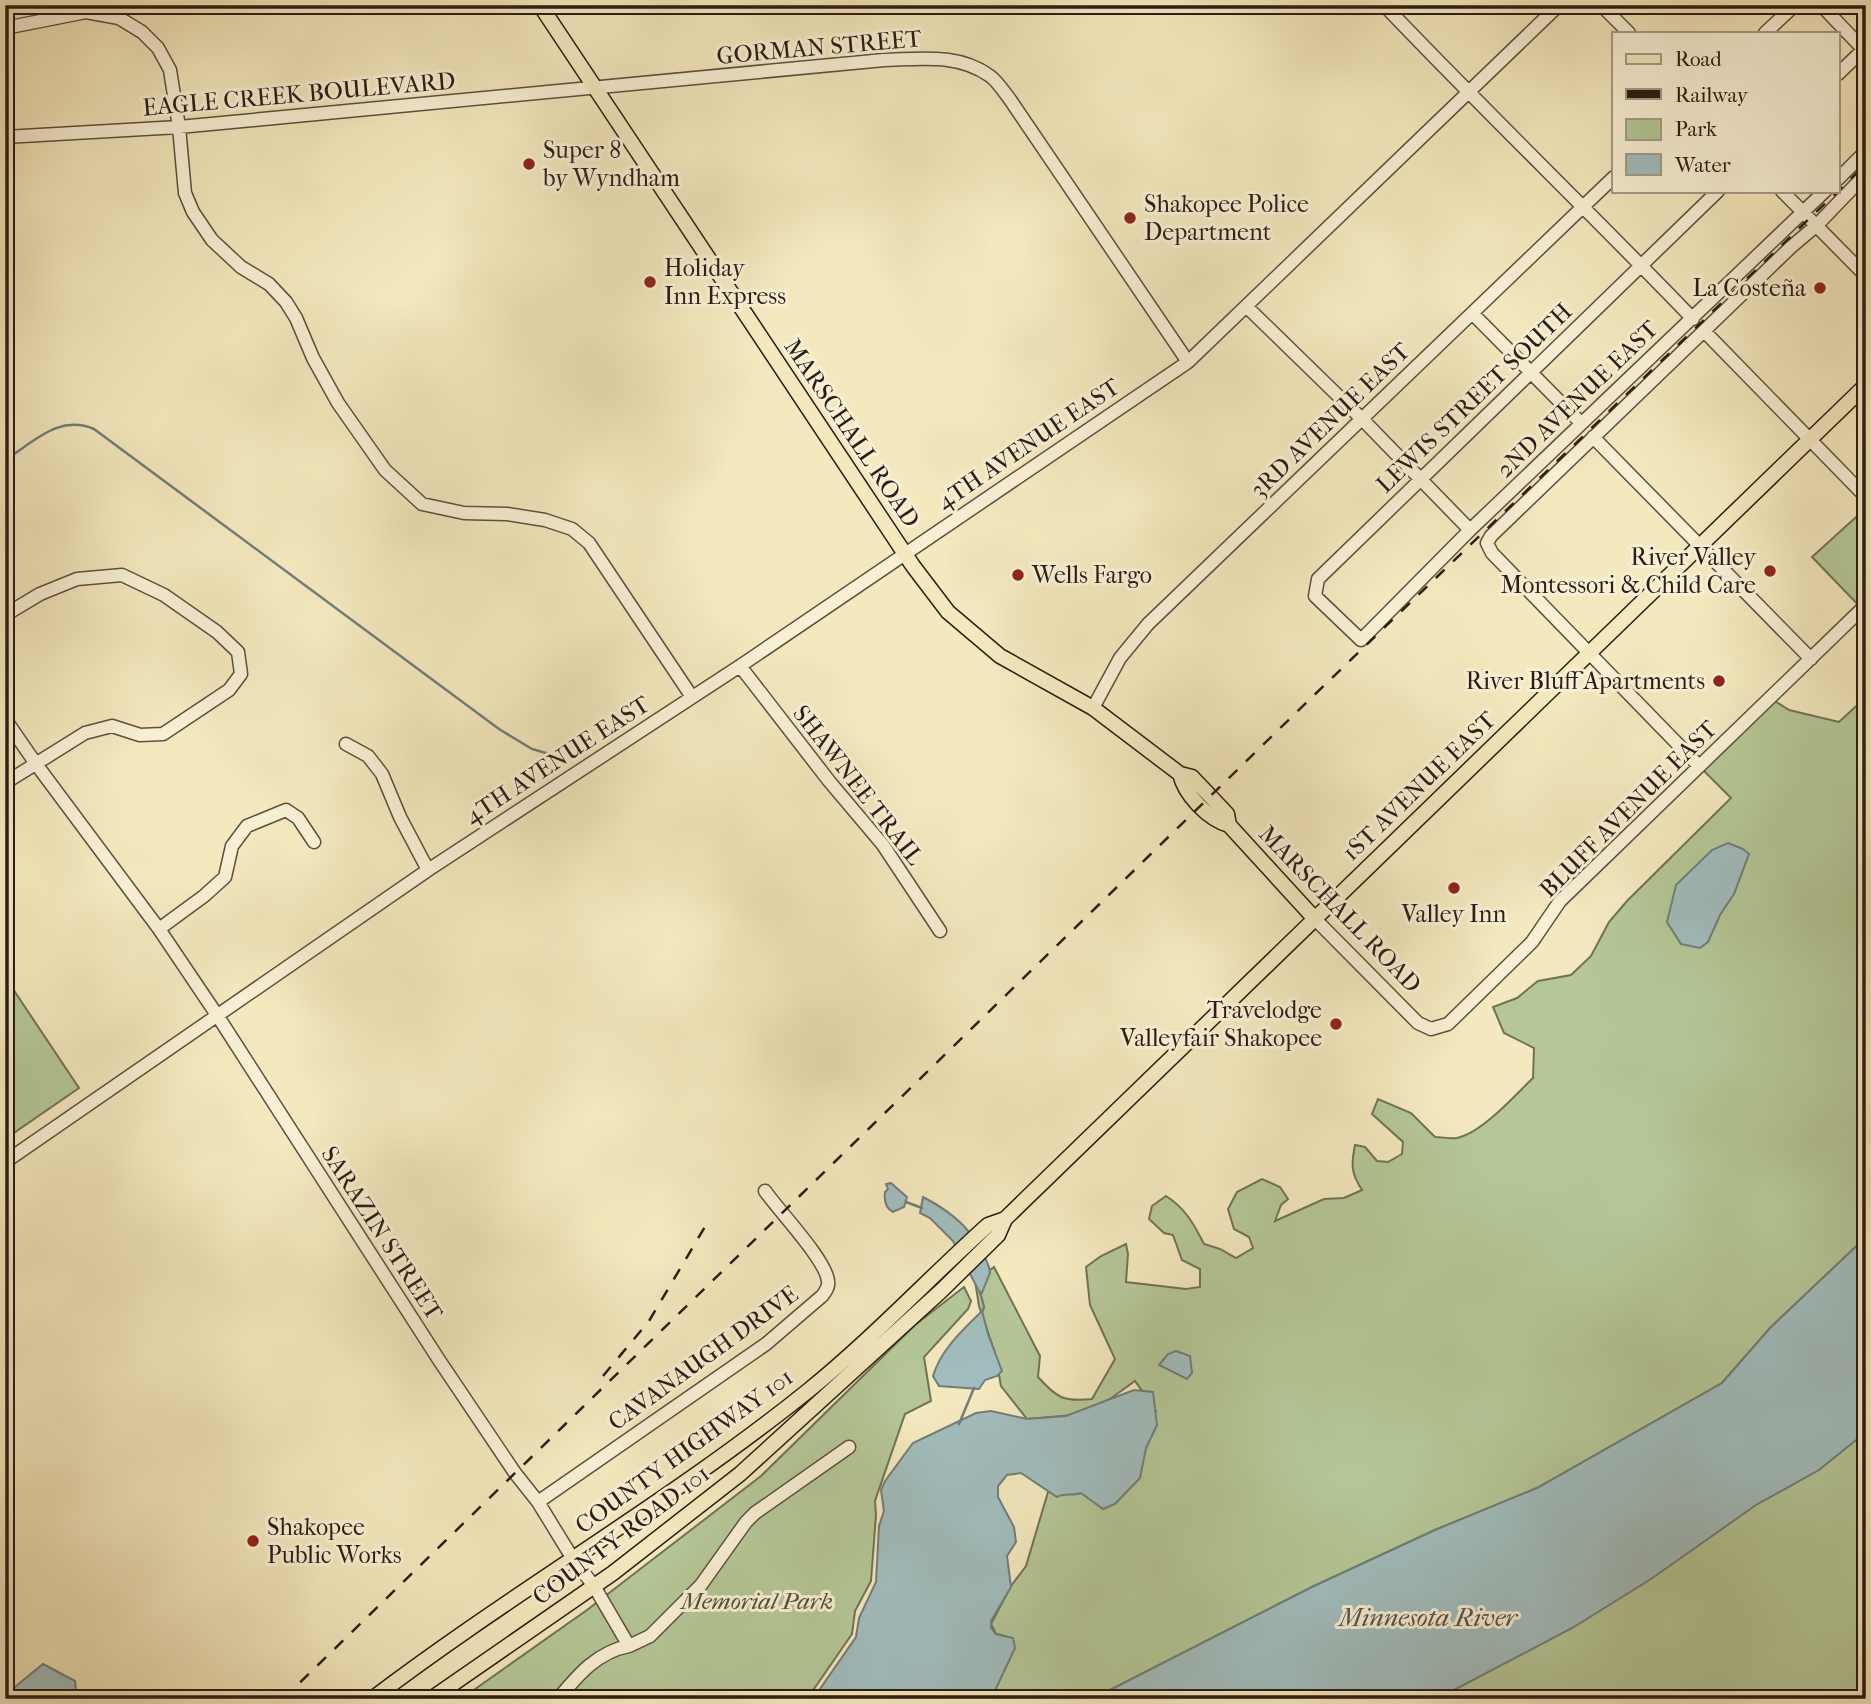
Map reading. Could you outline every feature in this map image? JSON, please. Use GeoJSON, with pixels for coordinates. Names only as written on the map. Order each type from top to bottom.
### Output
{"type":"FeatureCollection","features":[{"type":"Feature","properties":{"kind":"main road","name":"MARSCHALL ROAD"},"geometry":{"type":"LineString","coordinates":[[540,5],[905,553],[948,612],[1000,656],[1093,708],[1180,774],[1192,777],[1227,814],[1229,825],[1315,919]]}},
{"type":"Feature","properties":{"kind":"main road","name":"1ST AVENUE EAST"},"geometry":{"type":"LineString","coordinates":[[1005,1219],[1866,385]]}},
{"type":"Feature","properties":{"kind":"main road","name":"COUNTY HIGHWAY 101"},"geometry":{"type":"LineString","coordinates":[[372,1699],[732,1448],[808,1390],[877,1331],[988,1225],[1005,1219]]}},
{"type":"Feature","properties":{"kind":"main road","name":"COUNTY ROAD 101"},"geometry":{"type":"LineString","coordinates":[[431,1699],[673,1529],[740,1474],[941,1292],[998,1235],[1005,1219]]}},
{"type":"Feature","properties":{"kind":"street"},"geometry":{"type":"LineString","coordinates":[[1384,5],[1693,319]]}},
{"type":"Feature","properties":{"kind":"street","name":"4TH AVENUE EAST"},"geometry":{"type":"LineString","coordinates":[[5,1162],[428,870],[740,666],[1188,362],[1559,5]]}},
{"type":"Feature","properties":{"kind":"street"},"geometry":{"type":"LineString","coordinates":[[1601,5],[1628,32]]}},
{"type":"Feature","properties":{"kind":"street"},"geometry":{"type":"LineString","coordinates":[[1766,32],[1795,5]]}},
{"type":"Feature","properties":{"kind":"street"},"geometry":{"type":"LineString","coordinates":[[1821,5],[1865,49],[1840,72]]}},
{"type":"Feature","properties":{"kind":"street"},"geometry":{"type":"LineString","coordinates":[[5,28],[86,12],[118,18],[142,32],[158,48],[170,70],[185,193],[193,212],[212,240],[241,267],[269,284],[286,302],[338,403],[385,470],[422,504],[464,513],[507,514],[545,520],[572,529],[589,543],[692,697]]}},
{"type":"Feature","properties":{"kind":"street","name":"GORMAN STREET"},"geometry":{"type":"LineString","coordinates":[[596,88],[917,58],[947,58],[971,66],[991,77],[1011,101],[1188,362]]}},
{"type":"Feature","properties":{"kind":"street","name":"EAGLE CREEK BOULEVARD"},"geometry":{"type":"LineString","coordinates":[[5,137],[179,127],[596,88]]}},
{"type":"Feature","properties":{"kind":"street"},"geometry":{"type":"LineString","coordinates":[[1840,177],[1866,151]]}},
{"type":"Feature","properties":{"kind":"street","name":"2ND AVENUE EAST"},"geometry":{"type":"LineString","coordinates":[[1589,653],[1492,553],[1487,543],[1491,536],[1817,225],[1866,174]]}},
{"type":"Feature","properties":{"kind":"street","name":"3RD AVENUE EAST"},"geometry":{"type":"LineString","coordinates":[[1093,708],[1120,658],[1148,624],[1612,179]]}},
{"type":"Feature","properties":{"kind":"street","name":"LEWIS STREET SOUTH"},"geometry":{"type":"LineString","coordinates":[[1361,640],[1315,596],[1318,579],[1717,192]]}},
{"type":"Feature","properties":{"kind":"street"},"geometry":{"type":"LineString","coordinates":[[1783,192],[1866,276]]}},
{"type":"Feature","properties":{"kind":"street","name":"2ND AVENUE EAST"},"geometry":{"type":"LineString","coordinates":[[1361,640],[1470,530],[1824,192]]}},
{"type":"Feature","properties":{"kind":"street"},"geometry":{"type":"LineString","coordinates":[[1247,307],[1362,419],[1470,530]]}},
{"type":"Feature","properties":{"kind":"street"},"geometry":{"type":"LineString","coordinates":[[1472,313],[1581,423]]}},
{"type":"Feature","properties":{"kind":"street"},"geometry":{"type":"LineString","coordinates":[[1704,331],[1866,496]]}},
{"type":"Feature","properties":{"kind":"street"},"geometry":{"type":"LineString","coordinates":[[1593,437],[1811,659]]}},
{"type":"Feature","properties":{"kind":"street"},"geometry":{"type":"LineString","coordinates":[[5,615],[40,594],[77,579],[122,575],[164,595],[217,632],[238,652],[242,674],[229,690],[163,734],[140,735],[112,726],[85,733],[5,783]]}},
{"type":"Feature","properties":{"kind":"street","name":"BLUFF AVENUE EAST"},"geometry":{"type":"LineString","coordinates":[[1418,1023],[1431,1029],[1456,1019],[1532,942],[1560,901],[1866,605]]}},
{"type":"Feature","properties":{"kind":"street"},"geometry":{"type":"LineString","coordinates":[[1589,653],[1699,766]]}},
{"type":"Feature","properties":{"kind":"street","name":"SHAWNEE TRAIL"},"geometry":{"type":"LineString","coordinates":[[740,666],[829,781],[883,845],[940,931]]}},
{"type":"Feature","properties":{"kind":"street","name":"SARAZIN STREET"},"geometry":{"type":"LineString","coordinates":[[5,719],[159,929],[217,1015],[432,1349],[515,1473],[538,1502],[573,1559],[594,1586],[629,1646]]}},
{"type":"Feature","properties":{"kind":"street"},"geometry":{"type":"LineString","coordinates":[[346,744],[368,756],[382,774],[400,817],[428,870]]}},
{"type":"Feature","properties":{"kind":"street"},"geometry":{"type":"LineString","coordinates":[[159,929],[204,897],[225,877],[232,846],[247,826],[286,810],[298,818],[314,842]]}},
{"type":"Feature","properties":{"kind":"street","name":"MARSCHALL ROAD"},"geometry":{"type":"LineString","coordinates":[[1315,919],[1418,1023]]}},
{"type":"Feature","properties":{"kind":"street","name":"CAVANAUGH DRIVE"},"geometry":{"type":"LineString","coordinates":[[538,1502],[757,1351],[822,1296],[828,1287],[828,1280],[820,1262],[765,1191]]}},
{"type":"Feature","properties":{"kind":"street"},"geometry":{"type":"LineString","coordinates":[[558,1699],[586,1667],[605,1654],[650,1636],[701,1585],[755,1513],[849,1447]]}},
{"type":"Feature","properties":{"kind":"green space"},"geometry":{"type":"Polygon","coordinates":[[[1866,508],[1866,613],[1812,557],[1866,508]]]}},
{"type":"Feature","properties":{"kind":"green space"},"geometry":{"type":"Polygon","coordinates":[[[1866,697],[1866,1237],[1770,1328],[1722,1383],[1537,1488],[1435,1530],[1312,1587],[1106,1692],[1100,1699],[988,1699],[1005,1636],[996,1634],[991,1624],[1011,1586],[1026,1566],[1048,1492],[1156,1411],[1135,1381],[1110,1399],[1074,1415],[1027,1419],[1001,1386],[995,1353],[979,1306],[975,1281],[994,1267],[1040,1356],[1038,1377],[1050,1390],[1067,1399],[1092,1399],[1115,1359],[1090,1305],[1086,1267],[1126,1244],[1126,1282],[1186,1289],[1200,1287],[1200,1269],[1182,1260],[1173,1235],[1164,1233],[1149,1219],[1152,1206],[1166,1196],[1188,1217],[1204,1244],[1236,1258],[1253,1248],[1249,1237],[1234,1229],[1228,1209],[1237,1192],[1262,1179],[1280,1187],[1288,1199],[1281,1205],[1275,1221],[1324,1199],[1344,1198],[1362,1190],[1353,1169],[1355,1145],[1365,1147],[1377,1161],[1388,1162],[1402,1154],[1403,1142],[1372,1114],[1378,1099],[1411,1113],[1435,1137],[1457,1138],[1477,1129],[1533,1078],[1534,1048],[1504,1033],[1493,1007],[1517,998],[1538,981],[1571,975],[1591,956],[1609,922],[1627,901],[1731,798],[1699,766],[1770,698],[1789,710],[1839,722],[1866,697]]]}},
{"type":"Feature","properties":{"kind":"green space"},"geometry":{"type":"Polygon","coordinates":[[[5,977],[79,1088],[5,1139],[5,977]]]}},
{"type":"Feature","properties":{"kind":"green space","name":"Memorial Park"},"geometry":{"type":"Polygon","coordinates":[[[964,1287],[971,1301],[968,1309],[924,1357],[931,1401],[905,1414],[875,1501],[871,1581],[855,1611],[852,1634],[807,1699],[461,1699],[587,1610],[761,1476],[915,1325],[964,1287]]]}},
{"type":"Feature","properties":{"kind":"green space"},"geometry":{"type":"Polygon","coordinates":[[[1866,1430],[1866,1699],[1372,1699],[1722,1483],[1866,1430]]]}},
{"type":"Feature","properties":{"kind":"water"},"geometry":{"type":"Polygon","coordinates":[[[1728,843],[1749,854],[1734,894],[1720,915],[1708,942],[1700,948],[1681,944],[1667,922],[1676,885],[1712,850],[1728,843]]]}},
{"type":"Feature","properties":{"kind":"water"},"geometry":{"type":"Polygon","coordinates":[[[891,1183],[907,1197],[904,1207],[893,1212],[887,1206],[885,1198],[888,1189],[886,1184],[891,1183]]]}},
{"type":"Feature","properties":{"kind":"water"},"geometry":{"type":"Polygon","coordinates":[[[923,1197],[954,1217],[978,1244],[990,1273],[981,1295],[953,1241],[930,1218],[920,1213],[923,1197]]]}},
{"type":"Feature","properties":{"kind":"water","name":"Minnesota River"},"geometry":{"type":"Polygon","coordinates":[[[1866,1237],[1866,1432],[1819,1470],[1756,1505],[1651,1579],[1574,1627],[1437,1699],[1098,1699],[1102,1694],[1312,1587],[1435,1530],[1537,1488],[1722,1383],[1770,1328],[1866,1237]]]}},
{"type":"Feature","properties":{"kind":"water"},"geometry":{"type":"Polygon","coordinates":[[[982,1311],[1002,1371],[985,1380],[979,1389],[939,1386],[933,1376],[941,1357],[953,1340],[982,1311]]]}},
{"type":"Feature","properties":{"kind":"water"},"geometry":{"type":"Polygon","coordinates":[[[1176,1351],[1190,1356],[1192,1373],[1187,1379],[1159,1365],[1168,1354],[1176,1351]]]}},
{"type":"Feature","properties":{"kind":"water"},"geometry":{"type":"Polygon","coordinates":[[[1134,1390],[1153,1392],[1157,1425],[1146,1448],[1140,1478],[1115,1504],[1103,1509],[1081,1493],[1057,1497],[1021,1473],[1007,1475],[998,1486],[998,1497],[1014,1527],[1016,1542],[1007,1556],[1011,1587],[991,1621],[991,1628],[996,1634],[1013,1638],[1015,1648],[991,1699],[813,1699],[856,1637],[859,1618],[876,1582],[879,1526],[884,1511],[881,1490],[913,1443],[976,1413],[991,1411],[1027,1419],[1066,1416],[1134,1390]]]}},
{"type":"Feature","properties":{"kind":"water"},"geometry":{"type":"Polygon","coordinates":[[[43,1664],[75,1681],[77,1699],[5,1699],[5,1695],[43,1664]]]}},
{"type":"Feature","properties":{"kind":"waterway"},"geometry":{"type":"LineString","coordinates":[[5,460],[58,427],[81,425],[94,429],[499,729],[532,749],[553,755]]}},
{"type":"Feature","properties":{"kind":"waterway"},"geometry":{"type":"LineString","coordinates":[[906,1202],[922,1208]]}},
{"type":"Feature","properties":{"kind":"waterway"},"geometry":{"type":"LineString","coordinates":[[980,1292],[984,1307],[982,1312]]}},
{"type":"Feature","properties":{"kind":"waterway"},"geometry":{"type":"LineString","coordinates":[[959,1424],[974,1388]]}},
{"type":"Feature","properties":{"kind":"railway"},"geometry":{"type":"LineString","coordinates":[[1840,189],[1866,164]]}},
{"type":"Feature","properties":{"kind":"railway"},"geometry":{"type":"LineString","coordinates":[[283,1699],[1307,702],[1837,192]]}},
{"type":"Feature","properties":{"kind":"railway"},"geometry":{"type":"LineString","coordinates":[[603,1376],[649,1321],[709,1220]]}},
{"type":"Feature","properties":{"kind":"place","name":"Super 8 by Wyndham"},"geometry":{"type":"Point","coordinates":[529,164]}},
{"type":"Feature","properties":{"kind":"place","name":"Shakopee Police Department"},"geometry":{"type":"Point","coordinates":[1130,218]}},
{"type":"Feature","properties":{"kind":"place","name":"Holiday Inn Express"},"geometry":{"type":"Point","coordinates":[650,282]}},
{"type":"Feature","properties":{"kind":"place","name":"La Costeña"},"geometry":{"type":"Point","coordinates":[1820,288]}},
{"type":"Feature","properties":{"kind":"place","name":"River Valley Montessori & Child Care"},"geometry":{"type":"Point","coordinates":[1770,571]}},
{"type":"Feature","properties":{"kind":"place","name":"Wells Fargo"},"geometry":{"type":"Point","coordinates":[1018,575]}},
{"type":"Feature","properties":{"kind":"place","name":"River Bluff Apartments"},"geometry":{"type":"Point","coordinates":[1719,681]}},
{"type":"Feature","properties":{"kind":"place","name":"Valley Inn"},"geometry":{"type":"Point","coordinates":[1454,888]}},
{"type":"Feature","properties":{"kind":"place","name":"Travelodge Valleyfair Shakopee"},"geometry":{"type":"Point","coordinates":[1336,1024]}},
{"type":"Feature","properties":{"kind":"place","name":"Shakopee Public Works"},"geometry":{"type":"Point","coordinates":[253,1541]}}]}
